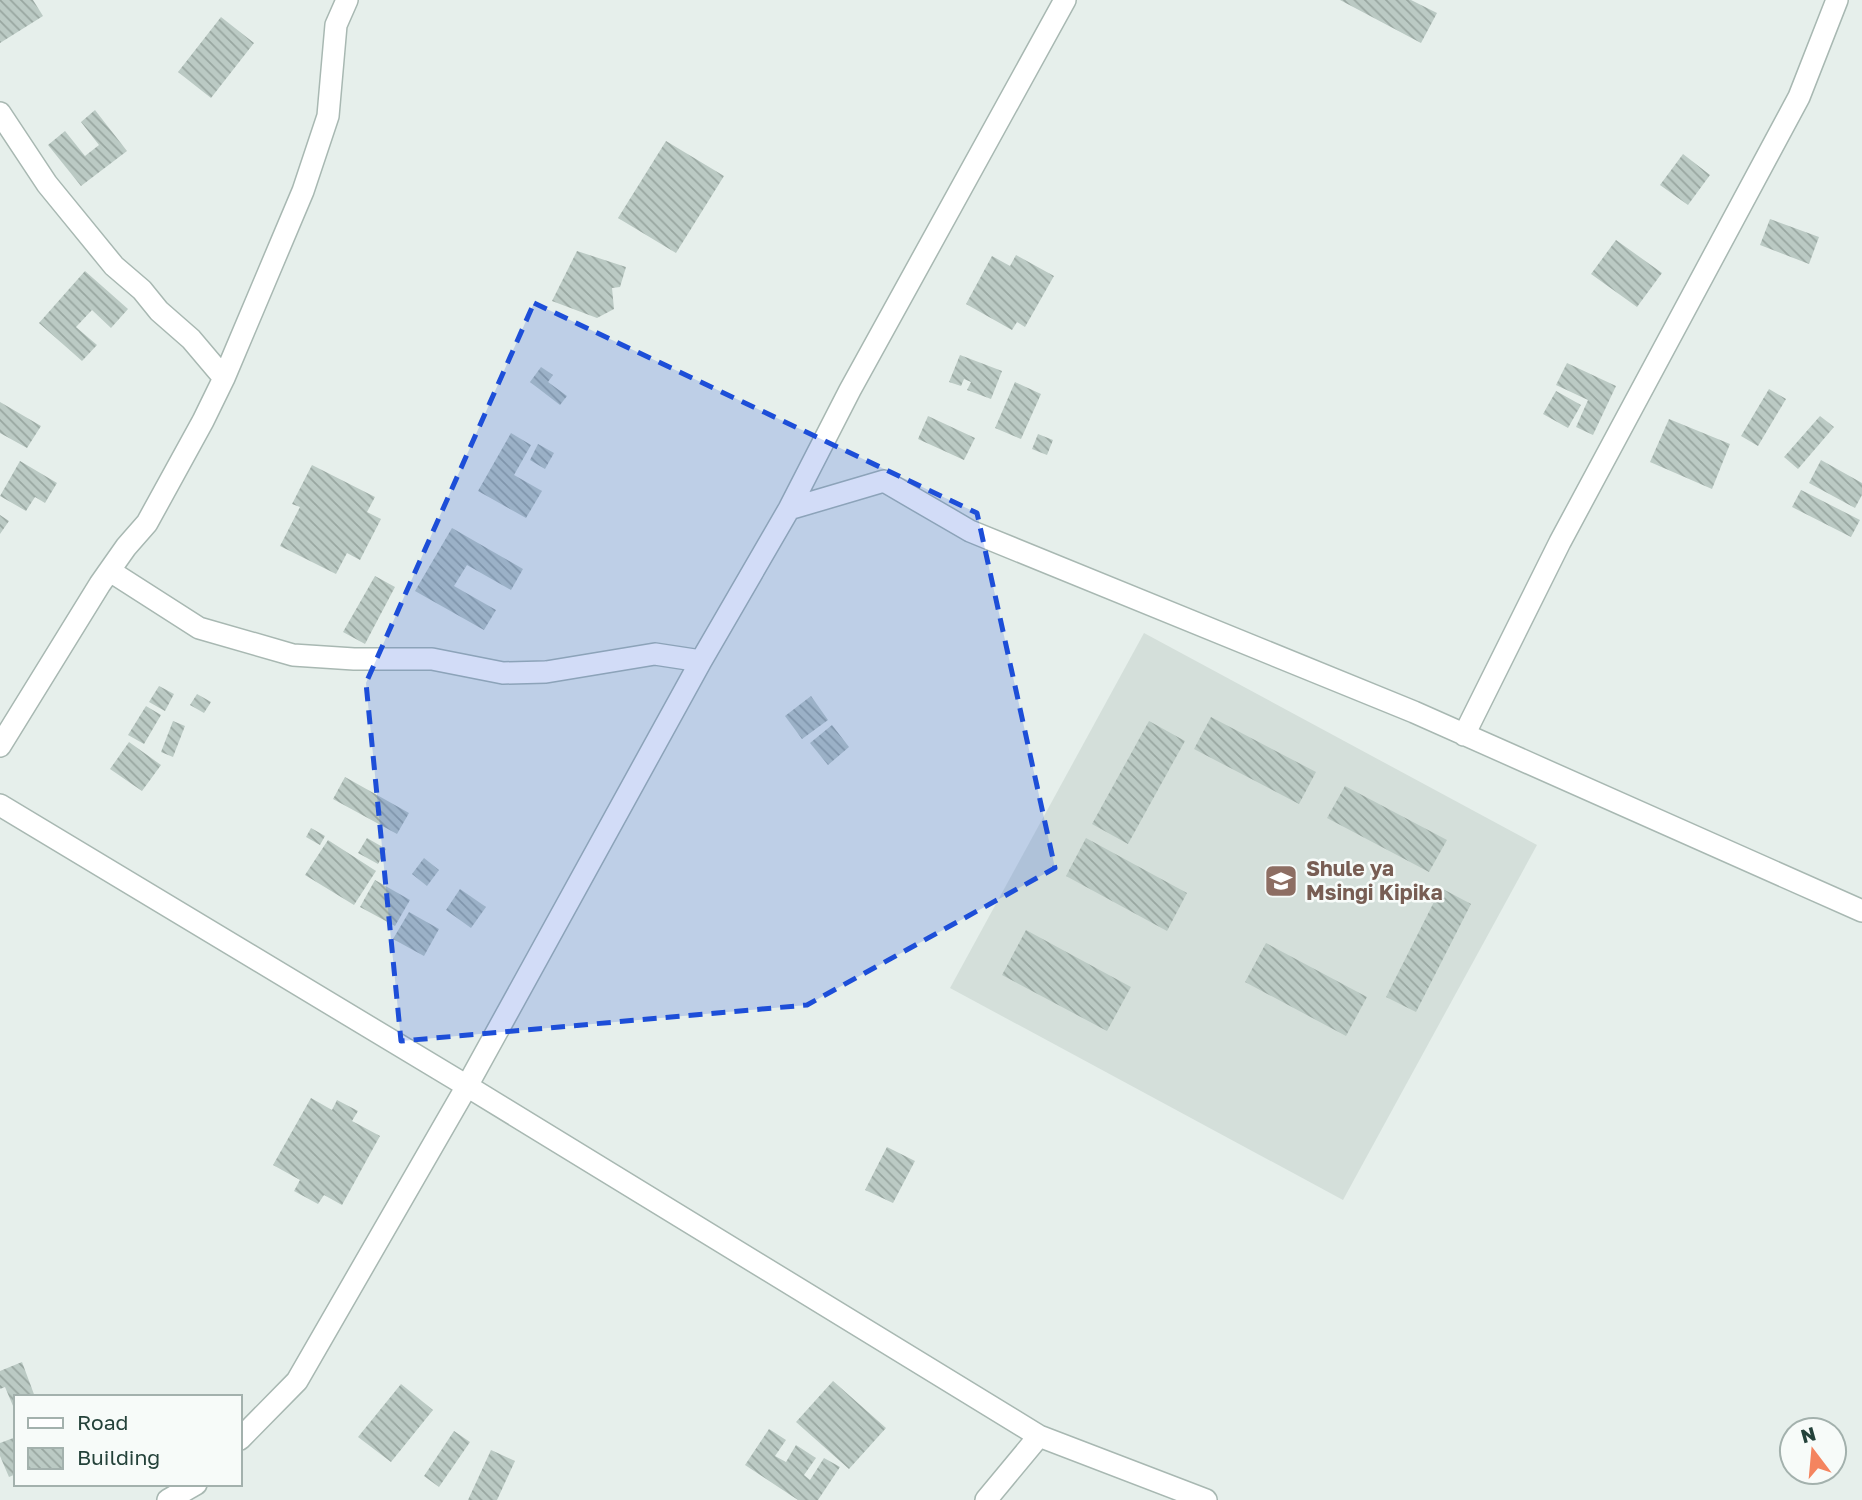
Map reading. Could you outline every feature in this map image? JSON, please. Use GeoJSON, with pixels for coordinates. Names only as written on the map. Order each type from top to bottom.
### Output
{"type":"FeatureCollection","features":[{"type":"Feature","properties":{"kind":"street"},"geometry":{"type":"LineString","coordinates":[[0,746],[125,547],[147,523],[224,377],[303,191],[328,116],[335,25],[347,0]]}},
{"type":"Feature","properties":{"kind":"street"},"geometry":{"type":"LineString","coordinates":[[242,1437],[297,1381],[467,1086],[701,661],[789,509],[850,390],[1065,0]]}},
{"type":"Feature","properties":{"kind":"street"},"geometry":{"type":"LineString","coordinates":[[1464,735],[1560,542],[1799,97],[1837,0]]}},
{"type":"Feature","properties":{"kind":"street"},"geometry":{"type":"LineString","coordinates":[[0,113],[47,184],[114,266],[142,290],[159,312],[191,339],[224,377]]}},
{"type":"Feature","properties":{"kind":"street"},"geometry":{"type":"LineString","coordinates":[[789,509],[884,481],[970,531],[1464,735],[1862,911]]}},
{"type":"Feature","properties":{"kind":"street"},"geometry":{"type":"LineString","coordinates":[[110,571],[199,628],[293,654],[354,659],[432,659],[503,673],[546,672],[655,653],[701,661]]}},
{"type":"Feature","properties":{"kind":"street"},"geometry":{"type":"LineString","coordinates":[[0,805],[467,1086],[1039,1436],[1206,1500]]}},
{"type":"Feature","properties":{"kind":"street"},"geometry":{"type":"LineString","coordinates":[[986,1500],[1039,1436]]}},
{"type":"Feature","properties":{"kind":"highlighted area"},"geometry":{"type":"Polygon","coordinates":[[[534,303],[977,513],[1055,868],[807,1005],[401,1041],[366,683],[534,303]]]}},
{"type":"Feature","properties":{"kind":"shaded area"},"geometry":{"type":"Polygon","coordinates":[[[1144,633],[1537,845],[1343,1200],[950,988],[1144,633]]]}},
{"type":"Feature","properties":{"kind":"building"},"geometry":{"type":"Polygon","coordinates":[[[0,0],[33,0],[43,16],[0,43],[0,0]]]}},
{"type":"Feature","properties":{"kind":"building"},"geometry":{"type":"Polygon","coordinates":[[[1340,0],[1411,0],[1437,13],[1421,43],[1340,0]]]}},
{"type":"Feature","properties":{"kind":"building"},"geometry":{"type":"Polygon","coordinates":[[[221,17],[254,43],[211,98],[178,72],[221,17]]]}},
{"type":"Feature","properties":{"kind":"building"},"geometry":{"type":"Polygon","coordinates":[[[95,110],[127,151],[81,186],[48,145],[65,131],[85,156],[99,145],[81,122],[95,110]]]}},
{"type":"Feature","properties":{"kind":"building"},"geometry":{"type":"Polygon","coordinates":[[[666,141],[724,176],[676,253],[618,218],[666,141]]]}},
{"type":"Feature","properties":{"kind":"building"},"geometry":{"type":"Polygon","coordinates":[[[1683,154],[1710,175],[1688,205],[1660,185],[1683,154]]]}},
{"type":"Feature","properties":{"kind":"building"},"geometry":{"type":"Polygon","coordinates":[[[1770,219],[1819,237],[1809,264],[1760,245],[1770,219]]]}},
{"type":"Feature","properties":{"kind":"building"},"geometry":{"type":"Polygon","coordinates":[[[1616,240],[1662,273],[1637,307],[1591,274],[1616,240]]]}},
{"type":"Feature","properties":{"kind":"building"},"geometry":{"type":"Polygon","coordinates":[[[577,251],[626,267],[620,287],[612,288],[614,309],[597,318],[552,301],[577,251]]]}},
{"type":"Feature","properties":{"kind":"building"},"geometry":{"type":"Polygon","coordinates":[[[1016,255],[1054,276],[1025,327],[1017,322],[1012,330],[966,304],[992,256],[1010,266],[1016,255]]]}},
{"type":"Feature","properties":{"kind":"building"},"geometry":{"type":"Polygon","coordinates":[[[85,271],[128,309],[111,328],[92,310],[76,327],[97,345],[82,361],[39,323],[85,271]]]}},
{"type":"Feature","properties":{"kind":"building"},"geometry":{"type":"Polygon","coordinates":[[[960,355],[1002,371],[991,399],[967,390],[971,382],[964,379],[961,386],[949,382],[960,355]]]}},
{"type":"Feature","properties":{"kind":"building"},"geometry":{"type":"Polygon","coordinates":[[[1567,363],[1616,386],[1593,435],[1576,427],[1588,400],[1556,385],[1567,363]]]}},
{"type":"Feature","properties":{"kind":"building"},"geometry":{"type":"Polygon","coordinates":[[[541,367],[553,375],[548,382],[567,396],[560,405],[530,382],[541,367]]]}},
{"type":"Feature","properties":{"kind":"building"},"geometry":{"type":"Polygon","coordinates":[[[1015,382],[1041,394],[1021,439],[995,428],[1015,382]]]}},
{"type":"Feature","properties":{"kind":"building"},"geometry":{"type":"Polygon","coordinates":[[[1769,389],[1786,399],[1758,446],[1741,436],[1769,389]]]}},
{"type":"Feature","properties":{"kind":"building"},"geometry":{"type":"Polygon","coordinates":[[[1556,391],[1581,405],[1568,428],[1543,414],[1556,391]]]}},
{"type":"Feature","properties":{"kind":"building"},"geometry":{"type":"Polygon","coordinates":[[[0,402],[41,426],[27,448],[0,433],[0,402]]]}},
{"type":"Feature","properties":{"kind":"building"},"geometry":{"type":"Polygon","coordinates":[[[928,416],[975,438],[964,460],[918,439],[928,416]]]}},
{"type":"Feature","properties":{"kind":"building"},"geometry":{"type":"Polygon","coordinates":[[[1820,416],[1834,427],[1798,469],[1784,457],[1820,416]]]}},
{"type":"Feature","properties":{"kind":"building"},"geometry":{"type":"Polygon","coordinates":[[[1669,419],[1730,444],[1712,489],[1650,462],[1669,419]]]}},
{"type":"Feature","properties":{"kind":"building"},"geometry":{"type":"Polygon","coordinates":[[[511,433],[531,445],[514,475],[542,491],[526,518],[478,491],[511,433]]]}},
{"type":"Feature","properties":{"kind":"building"},"geometry":{"type":"Polygon","coordinates":[[[1038,434],[1053,440],[1047,455],[1032,449],[1038,434]]]}},
{"type":"Feature","properties":{"kind":"building"},"geometry":{"type":"Polygon","coordinates":[[[538,444],[554,453],[545,469],[530,460],[538,444]]]}},
{"type":"Feature","properties":{"kind":"building"},"geometry":{"type":"Polygon","coordinates":[[[1821,460],[1862,483],[1862,495],[1855,508],[1809,483],[1821,460]]]}},
{"type":"Feature","properties":{"kind":"building"},"geometry":{"type":"Polygon","coordinates":[[[20,461],[57,483],[45,503],[35,497],[26,511],[0,496],[20,461]]]}},
{"type":"Feature","properties":{"kind":"building"},"geometry":{"type":"Polygon","coordinates":[[[312,465],[375,497],[367,512],[381,519],[360,560],[347,553],[336,574],[280,546],[300,507],[292,504],[312,465]]]}},
{"type":"Feature","properties":{"kind":"building"},"geometry":{"type":"Polygon","coordinates":[[[1801,490],[1860,520],[1851,537],[1792,507],[1801,490]]]}},
{"type":"Feature","properties":{"kind":"building"},"geometry":{"type":"Polygon","coordinates":[[[0,515],[9,521],[0,534],[0,515]]]}},
{"type":"Feature","properties":{"kind":"building"},"geometry":{"type":"Polygon","coordinates":[[[452,528],[523,569],[511,590],[467,565],[454,586],[496,610],[484,630],[415,591],[452,528]]]}},
{"type":"Feature","properties":{"kind":"building"},"geometry":{"type":"Polygon","coordinates":[[[375,576],[395,587],[365,644],[343,632],[375,576]]]}},
{"type":"Feature","properties":{"kind":"building"},"geometry":{"type":"Polygon","coordinates":[[[159,686],[174,694],[165,711],[149,702],[159,686]]]}},
{"type":"Feature","properties":{"kind":"building"},"geometry":{"type":"Polygon","coordinates":[[[197,694],[211,702],[204,713],[190,705],[197,694]]]}},
{"type":"Feature","properties":{"kind":"building"},"geometry":{"type":"Polygon","coordinates":[[[811,696],[828,720],[802,739],[785,716],[811,696]]]}},
{"type":"Feature","properties":{"kind":"building"},"geometry":{"type":"Polygon","coordinates":[[[146,706],[161,715],[144,744],[128,735],[146,706]]]}},
{"type":"Feature","properties":{"kind":"building"},"geometry":{"type":"Polygon","coordinates":[[[1211,717],[1316,772],[1299,804],[1194,749],[1211,717]]]}},
{"type":"Feature","properties":{"kind":"building"},"geometry":{"type":"Polygon","coordinates":[[[173,721],[185,726],[173,757],[161,752],[173,721]]]}},
{"type":"Feature","properties":{"kind":"building"},"geometry":{"type":"Polygon","coordinates":[[[1149,721],[1185,741],[1128,844],[1092,824],[1149,721]]]}},
{"type":"Feature","properties":{"kind":"building"},"geometry":{"type":"Polygon","coordinates":[[[832,725],[849,747],[828,765],[810,743],[832,725]]]}},
{"type":"Feature","properties":{"kind":"building"},"geometry":{"type":"Polygon","coordinates":[[[129,742],[161,765],[142,791],[110,769],[129,742]]]}},
{"type":"Feature","properties":{"kind":"building"},"geometry":{"type":"Polygon","coordinates":[[[345,777],[409,813],[397,834],[333,799],[345,777]]]}},
{"type":"Feature","properties":{"kind":"building"},"geometry":{"type":"Polygon","coordinates":[[[1345,786],[1447,840],[1429,872],[1327,818],[1345,786]]]}},
{"type":"Feature","properties":{"kind":"building"},"geometry":{"type":"Polygon","coordinates":[[[311,828],[325,836],[320,845],[306,837],[311,828]]]}},
{"type":"Feature","properties":{"kind":"building"},"geometry":{"type":"Polygon","coordinates":[[[367,838],[386,849],[378,864],[358,853],[367,838]]]}},
{"type":"Feature","properties":{"kind":"building"},"geometry":{"type":"Polygon","coordinates":[[[1086,838],[1187,893],[1167,931],[1066,876],[1086,838]]]}},
{"type":"Feature","properties":{"kind":"building"},"geometry":{"type":"Polygon","coordinates":[[[328,840],[376,871],[354,905],[305,875],[328,840]]]}},
{"type":"Feature","properties":{"kind":"building"},"geometry":{"type":"Polygon","coordinates":[[[424,858],[439,870],[427,886],[412,874],[424,858]]]}},
{"type":"Feature","properties":{"kind":"building"},"geometry":{"type":"Polygon","coordinates":[[[375,880],[410,900],[395,926],[360,907],[375,880]]]}},
{"type":"Feature","properties":{"kind":"building"},"geometry":{"type":"Polygon","coordinates":[[[1441,888],[1471,904],[1416,1012],[1386,997],[1441,888]]]}},
{"type":"Feature","properties":{"kind":"building"},"geometry":{"type":"Polygon","coordinates":[[[460,889],[486,907],[471,928],[446,910],[460,889]]]}},
{"type":"Feature","properties":{"kind":"building"},"geometry":{"type":"Polygon","coordinates":[[[409,912],[439,929],[424,956],[393,939],[409,912]]]}},
{"type":"Feature","properties":{"kind":"building"},"geometry":{"type":"Polygon","coordinates":[[[1026,930],[1131,987],[1107,1031],[1002,975],[1026,930]]]}},
{"type":"Feature","properties":{"kind":"building"},"geometry":{"type":"Polygon","coordinates":[[[1266,943],[1367,997],[1346,1036],[1245,982],[1266,943]]]}},
{"type":"Feature","properties":{"kind":"building"},"geometry":{"type":"Polygon","coordinates":[[[311,1098],[332,1110],[337,1100],[358,1111],[352,1121],[380,1136],[342,1205],[324,1195],[318,1204],[294,1191],[300,1180],[273,1165],[311,1098]]]}},
{"type":"Feature","properties":{"kind":"building"},"geometry":{"type":"Polygon","coordinates":[[[887,1147],[915,1161],[893,1203],[865,1190],[887,1147]]]}},
{"type":"Feature","properties":{"kind":"building"},"geometry":{"type":"Polygon","coordinates":[[[22,1362],[34,1395],[14,1395],[14,1408],[5,1387],[0,1389],[0,1371],[22,1362]]]}},
{"type":"Feature","properties":{"kind":"building"},"geometry":{"type":"Polygon","coordinates":[[[833,1381],[886,1428],[849,1469],[796,1422],[833,1381]]]}},
{"type":"Feature","properties":{"kind":"building"},"geometry":{"type":"Polygon","coordinates":[[[401,1384],[433,1410],[391,1462],[358,1437],[401,1384]]]}},
{"type":"Feature","properties":{"kind":"building"},"geometry":{"type":"Polygon","coordinates":[[[769,1429],[786,1440],[775,1456],[786,1462],[796,1445],[816,1458],[804,1475],[810,1480],[824,1458],[840,1467],[818,1500],[798,1500],[745,1465],[769,1429]]]}},
{"type":"Feature","properties":{"kind":"building"},"geometry":{"type":"Polygon","coordinates":[[[454,1431],[470,1442],[439,1487],[424,1476],[454,1431]]]}},
{"type":"Feature","properties":{"kind":"building"},"geometry":{"type":"Polygon","coordinates":[[[14,1438],[14,1475],[9,1477],[0,1456],[0,1443],[14,1438]]]}},
{"type":"Feature","properties":{"kind":"building"},"geometry":{"type":"Polygon","coordinates":[[[491,1450],[515,1461],[497,1500],[468,1500],[491,1450]]]}},
{"type":"Feature","properties":{"kind":"place","name":"Shule ya Msingi Kipika"},"geometry":{"type":"Point","coordinates":[1281,881]}}]}
